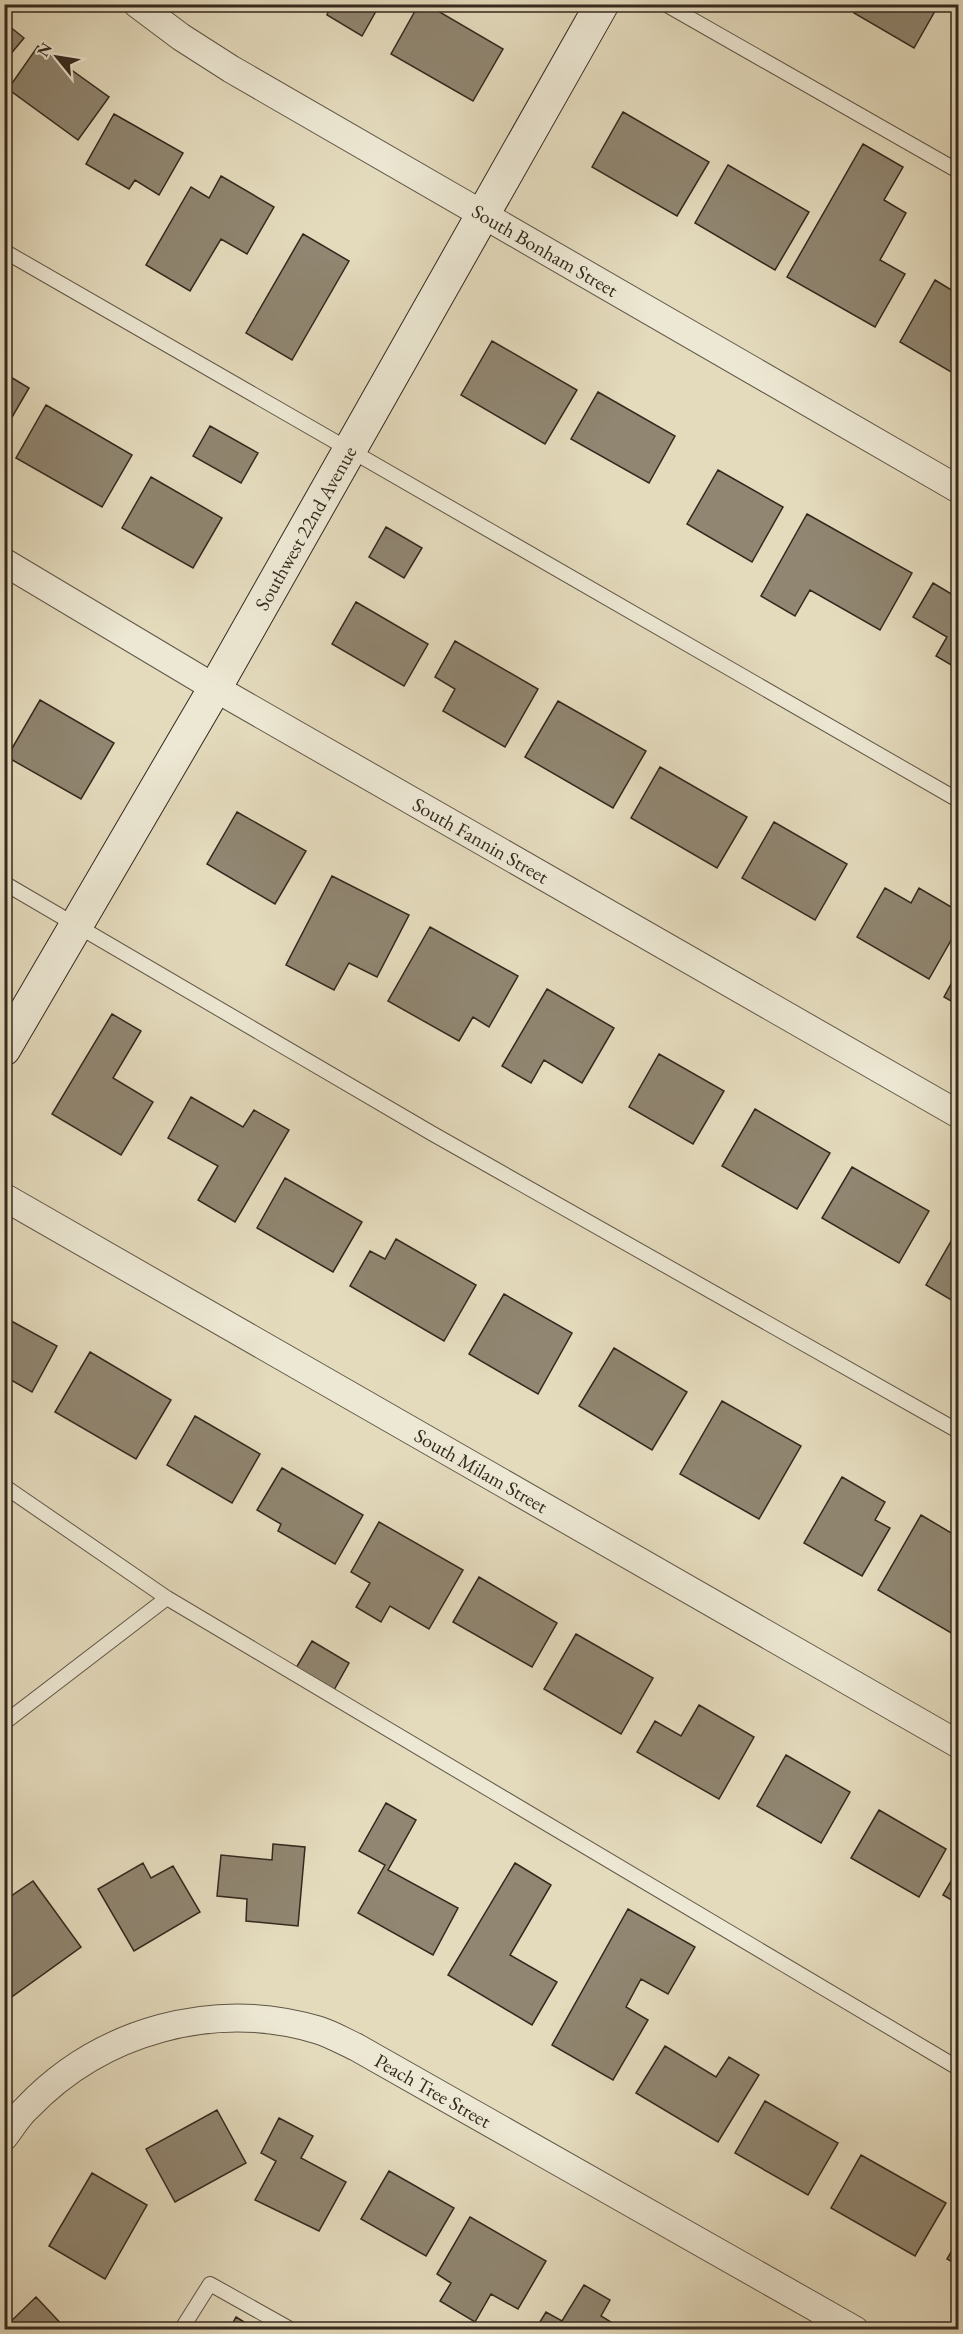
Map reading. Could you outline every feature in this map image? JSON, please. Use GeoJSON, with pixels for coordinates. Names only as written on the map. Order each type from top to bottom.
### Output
{"type":"FeatureCollection","features":[{"type":"Feature","properties":{"kind":"street","name":"South Bonham Street"},"geometry":{"type":"LineString","coordinates":[[137,4],[181,37],[231,69],[958,489]]}},
{"type":"Feature","properties":{"kind":"street","name":"Southwest 22nd Avenue"},"geometry":{"type":"LineString","coordinates":[[4,1050],[215,688],[602,4]]}},
{"type":"Feature","properties":{"kind":"street","name":"South Fannin Street"},"geometry":{"type":"LineString","coordinates":[[4,561],[215,688],[958,1114]]}},
{"type":"Feature","properties":{"kind":"street","name":"South Milam Street"},"geometry":{"type":"LineString","coordinates":[[4,1197],[958,1744]]}},
{"type":"Feature","properties":{"kind":"street","name":"Peach Tree Street"},"geometry":{"type":"LineString","coordinates":[[4,2137],[26,2108],[60,2078],[99,2051],[146,2032],[194,2019],[249,2017],[284,2022],[320,2031],[356,2047],[855,2330]]}},
{"type":"Feature","properties":{"kind":"lane"},"geometry":{"type":"LineString","coordinates":[[665,4],[958,171]]}},
{"type":"Feature","properties":{"kind":"lane"},"geometry":{"type":"LineString","coordinates":[[4,251],[958,800]]}},
{"type":"Feature","properties":{"kind":"lane"},"geometry":{"type":"LineString","coordinates":[[4,883],[443,1139],[958,1431]]}},
{"type":"Feature","properties":{"kind":"lane"},"geometry":{"type":"LineString","coordinates":[[4,1486],[167,1598],[958,2068]]}},
{"type":"Feature","properties":{"kind":"lane"},"geometry":{"type":"LineString","coordinates":[[4,1724],[167,1598]]}},
{"type":"Feature","properties":{"kind":"lane"},"geometry":{"type":"LineString","coordinates":[[181,2330],[210,2284],[292,2330]]}},
{"type":"Feature","properties":{"kind":"building"},"geometry":{"type":"Polygon","coordinates":[[[315,4],[380,4],[362,36],[327,15],[328,12],[315,4]]]}},
{"type":"Feature","properties":{"kind":"building"},"geometry":{"type":"Polygon","coordinates":[[[419,4],[426,4],[503,49],[473,101],[391,54],[419,4]]]}},
{"type":"Feature","properties":{"kind":"building"},"geometry":{"type":"Polygon","coordinates":[[[859,4],[939,4],[914,48],[854,13],[859,4]]]}},
{"type":"Feature","properties":{"kind":"building"},"geometry":{"type":"Polygon","coordinates":[[[4,22],[24,38],[4,62],[4,22]]]}},
{"type":"Feature","properties":{"kind":"building"},"geometry":{"type":"Polygon","coordinates":[[[38,46],[109,97],[78,140],[8,89],[38,46]]]}},
{"type":"Feature","properties":{"kind":"building"},"geometry":{"type":"Polygon","coordinates":[[[623,112],[709,162],[677,216],[592,167],[623,112]]]}},
{"type":"Feature","properties":{"kind":"building"},"geometry":{"type":"Polygon","coordinates":[[[114,114],[183,153],[159,195],[135,180],[129,189],[86,164],[114,114]]]}},
{"type":"Feature","properties":{"kind":"building"},"geometry":{"type":"Polygon","coordinates":[[[863,144],[903,167],[884,200],[906,213],[880,260],[905,274],[875,327],[787,277],[863,144]]]}},
{"type":"Feature","properties":{"kind":"building"},"geometry":{"type":"Polygon","coordinates":[[[728,165],[809,212],[775,270],[695,223],[728,165]]]}},
{"type":"Feature","properties":{"kind":"building"},"geometry":{"type":"Polygon","coordinates":[[[221,176],[274,207],[247,254],[221,239],[190,291],[146,265],[191,187],[209,198],[221,176]]]}},
{"type":"Feature","properties":{"kind":"building"},"geometry":{"type":"Polygon","coordinates":[[[303,234],[349,261],[292,360],[246,333],[303,234]]]}},
{"type":"Feature","properties":{"kind":"building"},"geometry":{"type":"Polygon","coordinates":[[[935,280],[958,294],[958,376],[900,342],[935,280]]]}},
{"type":"Feature","properties":{"kind":"building"},"geometry":{"type":"Polygon","coordinates":[[[492,341],[577,390],[545,444],[461,395],[492,341]]]}},
{"type":"Feature","properties":{"kind":"building"},"geometry":{"type":"Polygon","coordinates":[[[4,373],[29,388],[4,431],[4,373]]]}},
{"type":"Feature","properties":{"kind":"building"},"geometry":{"type":"Polygon","coordinates":[[[598,392],[675,436],[649,483],[571,439],[598,392]]]}},
{"type":"Feature","properties":{"kind":"building"},"geometry":{"type":"Polygon","coordinates":[[[46,405],[132,455],[102,507],[16,458],[46,405]]]}},
{"type":"Feature","properties":{"kind":"building"},"geometry":{"type":"Polygon","coordinates":[[[210,426],[258,453],[241,483],[193,456],[210,426]]]}},
{"type":"Feature","properties":{"kind":"building"},"geometry":{"type":"Polygon","coordinates":[[[718,470],[783,507],[752,562],[687,524],[718,470]]]}},
{"type":"Feature","properties":{"kind":"building"},"geometry":{"type":"Polygon","coordinates":[[[151,477],[222,518],[193,568],[122,528],[151,477]]]}},
{"type":"Feature","properties":{"kind":"building"},"geometry":{"type":"Polygon","coordinates":[[[807,514],[912,573],[880,630],[810,590],[795,616],[761,596],[807,514]]]}},
{"type":"Feature","properties":{"kind":"building"},"geometry":{"type":"Polygon","coordinates":[[[386,527],[422,548],[404,578],[369,557],[386,527]]]}},
{"type":"Feature","properties":{"kind":"building"},"geometry":{"type":"Polygon","coordinates":[[[933,583],[958,598],[958,669],[936,656],[947,637],[913,617],[933,583]]]}},
{"type":"Feature","properties":{"kind":"building"},"geometry":{"type":"Polygon","coordinates":[[[356,602],[428,644],[404,686],[332,644],[356,602]]]}},
{"type":"Feature","properties":{"kind":"building"},"geometry":{"type":"Polygon","coordinates":[[[455,641],[538,689],[505,747],[443,711],[455,689],[435,677],[455,641]]]}},
{"type":"Feature","properties":{"kind":"building"},"geometry":{"type":"Polygon","coordinates":[[[40,700],[114,743],[81,799],[7,757],[40,700]]]}},
{"type":"Feature","properties":{"kind":"building"},"geometry":{"type":"Polygon","coordinates":[[[558,701],[646,751],[613,808],[525,757],[558,701]]]}},
{"type":"Feature","properties":{"kind":"building"},"geometry":{"type":"Polygon","coordinates":[[[660,767],[747,817],[717,868],[631,818],[660,767]]]}},
{"type":"Feature","properties":{"kind":"building"},"geometry":{"type":"Polygon","coordinates":[[[237,812],[306,851],[275,904],[207,864],[237,812]]]}},
{"type":"Feature","properties":{"kind":"building"},"geometry":{"type":"Polygon","coordinates":[[[774,822],[847,864],[815,920],[742,878],[774,822]]]}},
{"type":"Feature","properties":{"kind":"building"},"geometry":{"type":"Polygon","coordinates":[[[332,876],[409,915],[377,977],[349,963],[334,990],[286,965],[332,876]]]}},
{"type":"Feature","properties":{"kind":"building"},"geometry":{"type":"Polygon","coordinates":[[[885,888],[911,903],[919,888],[958,911],[958,928],[929,979],[857,937],[885,888]]]}},
{"type":"Feature","properties":{"kind":"building"},"geometry":{"type":"Polygon","coordinates":[[[430,927],[518,976],[489,1027],[473,1017],[459,1041],[388,1001],[430,927]]]}},
{"type":"Feature","properties":{"kind":"building"},"geometry":{"type":"Polygon","coordinates":[[[958,971],[958,1005],[944,997],[958,971]]]}},
{"type":"Feature","properties":{"kind":"building"},"geometry":{"type":"Polygon","coordinates":[[[547,989],[614,1028],[582,1083],[544,1060],[531,1083],[502,1066],[547,989]]]}},
{"type":"Feature","properties":{"kind":"building"},"geometry":{"type":"Polygon","coordinates":[[[112,1014],[141,1031],[113,1078],[153,1102],[121,1155],[52,1114],[112,1014]]]}},
{"type":"Feature","properties":{"kind":"building"},"geometry":{"type":"Polygon","coordinates":[[[659,1054],[724,1091],[693,1144],[629,1107],[659,1054]]]}},
{"type":"Feature","properties":{"kind":"building"},"geometry":{"type":"Polygon","coordinates":[[[191,1097],[243,1127],[254,1110],[289,1130],[235,1222],[198,1200],[218,1166],[168,1138],[191,1097]]]}},
{"type":"Feature","properties":{"kind":"building"},"geometry":{"type":"Polygon","coordinates":[[[755,1109],[830,1153],[797,1209],[722,1166],[755,1109]]]}},
{"type":"Feature","properties":{"kind":"building"},"geometry":{"type":"Polygon","coordinates":[[[852,1167],[929,1211],[899,1263],[822,1218],[852,1167]]]}},
{"type":"Feature","properties":{"kind":"building"},"geometry":{"type":"Polygon","coordinates":[[[285,1178],[362,1222],[333,1272],[257,1228],[285,1178]]]}},
{"type":"Feature","properties":{"kind":"building"},"geometry":{"type":"Polygon","coordinates":[[[958,1229],[958,1304],[926,1285],[958,1229]]]}},
{"type":"Feature","properties":{"kind":"building"},"geometry":{"type":"Polygon","coordinates":[[[396,1239],[476,1285],[444,1341],[350,1286],[370,1251],[385,1259],[396,1239]]]}},
{"type":"Feature","properties":{"kind":"building"},"geometry":{"type":"Polygon","coordinates":[[[504,1294],[572,1333],[538,1394],[469,1354],[504,1294]]]}},
{"type":"Feature","properties":{"kind":"building"},"geometry":{"type":"Polygon","coordinates":[[[4,1317],[57,1346],[32,1392],[4,1376],[4,1317]]]}},
{"type":"Feature","properties":{"kind":"building"},"geometry":{"type":"Polygon","coordinates":[[[614,1348],[687,1392],[652,1450],[579,1406],[614,1348]]]}},
{"type":"Feature","properties":{"kind":"building"},"geometry":{"type":"Polygon","coordinates":[[[90,1352],[171,1400],[136,1459],[55,1412],[90,1352]]]}},
{"type":"Feature","properties":{"kind":"building"},"geometry":{"type":"Polygon","coordinates":[[[722,1401],[801,1446],[759,1519],[680,1474],[722,1401]]]}},
{"type":"Feature","properties":{"kind":"building"},"geometry":{"type":"Polygon","coordinates":[[[195,1416],[260,1454],[232,1503],[167,1465],[195,1416]]]}},
{"type":"Feature","properties":{"kind":"building"},"geometry":{"type":"Polygon","coordinates":[[[282,1468],[363,1515],[335,1564],[278,1531],[281,1524],[257,1510],[282,1468]]]}},
{"type":"Feature","properties":{"kind":"building"},"geometry":{"type":"Polygon","coordinates":[[[842,1477],[885,1502],[875,1520],[890,1528],[862,1576],[804,1543],[842,1477]]]}},
{"type":"Feature","properties":{"kind":"building"},"geometry":{"type":"Polygon","coordinates":[[[921,1515],[958,1537],[958,1637],[878,1590],[921,1515]]]}},
{"type":"Feature","properties":{"kind":"building"},"geometry":{"type":"Polygon","coordinates":[[[379,1522],[463,1570],[429,1629],[390,1606],[381,1622],[356,1607],[370,1583],[351,1572],[379,1522]]]}},
{"type":"Feature","properties":{"kind":"building"},"geometry":{"type":"Polygon","coordinates":[[[479,1577],[557,1623],[532,1667],[453,1622],[479,1577]]]}},
{"type":"Feature","properties":{"kind":"building"},"geometry":{"type":"Polygon","coordinates":[[[576,1634],[653,1678],[621,1734],[544,1689],[576,1634]]]}},
{"type":"Feature","properties":{"kind":"building"},"geometry":{"type":"Polygon","coordinates":[[[312,1641],[349,1663],[334,1690],[296,1668],[312,1641]]]}},
{"type":"Feature","properties":{"kind":"building"},"geometry":{"type":"Polygon","coordinates":[[[699,1705],[754,1737],[719,1799],[637,1752],[655,1721],[681,1736],[699,1705]]]}},
{"type":"Feature","properties":{"kind":"building"},"geometry":{"type":"Polygon","coordinates":[[[786,1755],[850,1792],[821,1843],[757,1806],[786,1755]]]}},
{"type":"Feature","properties":{"kind":"building"},"geometry":{"type":"Polygon","coordinates":[[[386,1803],[416,1820],[388,1870],[458,1908],[433,1955],[358,1913],[385,1865],[359,1851],[386,1803]]]}},
{"type":"Feature","properties":{"kind":"building"},"geometry":{"type":"Polygon","coordinates":[[[879,1810],[946,1849],[919,1897],[851,1858],[879,1810]]]}},
{"type":"Feature","properties":{"kind":"building"},"geometry":{"type":"Polygon","coordinates":[[[273,1844],[305,1847],[298,1926],[246,1921],[247,1899],[217,1896],[221,1855],[272,1860],[273,1844]]]}},
{"type":"Feature","properties":{"kind":"building"},"geometry":{"type":"Polygon","coordinates":[[[143,1863],[151,1878],[173,1866],[200,1912],[134,1951],[98,1889],[143,1863]]]}},
{"type":"Feature","properties":{"kind":"building"},"geometry":{"type":"Polygon","coordinates":[[[515,1863],[551,1885],[510,1955],[557,1982],[532,2025],[448,1975],[515,1863]]]}},
{"type":"Feature","properties":{"kind":"building"},"geometry":{"type":"Polygon","coordinates":[[[958,1869],[958,1904],[943,1895],[958,1869]]]}},
{"type":"Feature","properties":{"kind":"building"},"geometry":{"type":"Polygon","coordinates":[[[33,1881],[81,1947],[6,2001],[4,1999],[4,1901],[33,1881]]]}},
{"type":"Feature","properties":{"kind":"building"},"geometry":{"type":"Polygon","coordinates":[[[628,1909],[695,1947],[668,1994],[641,1979],[626,2007],[648,2020],[613,2080],[552,2045],[628,1909]]]}},
{"type":"Feature","properties":{"kind":"building"},"geometry":{"type":"Polygon","coordinates":[[[665,2046],[716,2077],[729,2057],[759,2075],[718,2142],[636,2093],[665,2046]]]}},
{"type":"Feature","properties":{"kind":"building"},"geometry":{"type":"Polygon","coordinates":[[[765,2101],[838,2143],[808,2195],[735,2153],[765,2101]]]}},
{"type":"Feature","properties":{"kind":"building"},"geometry":{"type":"Polygon","coordinates":[[[217,2110],[246,2163],[175,2202],[146,2149],[217,2110]]]}},
{"type":"Feature","properties":{"kind":"building"},"geometry":{"type":"Polygon","coordinates":[[[279,2118],[313,2136],[301,2158],[346,2182],[319,2231],[255,2200],[276,2161],[261,2153],[279,2118]]]}},
{"type":"Feature","properties":{"kind":"building"},"geometry":{"type":"Polygon","coordinates":[[[861,2155],[946,2203],[915,2256],[831,2208],[861,2155]]]}},
{"type":"Feature","properties":{"kind":"building"},"geometry":{"type":"Polygon","coordinates":[[[389,2171],[454,2208],[426,2256],[361,2219],[389,2171]]]}},
{"type":"Feature","properties":{"kind":"building"},"geometry":{"type":"Polygon","coordinates":[[[92,2173],[147,2205],[105,2279],[49,2246],[92,2173]]]}},
{"type":"Feature","properties":{"kind":"building"},"geometry":{"type":"Polygon","coordinates":[[[470,2217],[546,2261],[518,2309],[491,2294],[475,2322],[440,2301],[451,2283],[437,2274],[470,2217]]]}},
{"type":"Feature","properties":{"kind":"building"},"geometry":{"type":"Polygon","coordinates":[[[958,2240],[958,2265],[947,2259],[958,2240]]]}},
{"type":"Feature","properties":{"kind":"building"},"geometry":{"type":"Polygon","coordinates":[[[584,2285],[610,2300],[601,2316],[624,2330],[535,2330],[546,2312],[562,2321],[584,2285]]]}},
{"type":"Feature","properties":{"kind":"building"},"geometry":{"type":"Polygon","coordinates":[[[36,2297],[67,2330],[4,2330],[4,2328],[36,2297]]]}},
{"type":"Feature","properties":{"kind":"building"},"geometry":{"type":"Polygon","coordinates":[[[236,2317],[257,2330],[229,2330],[236,2317]]]}}]}
